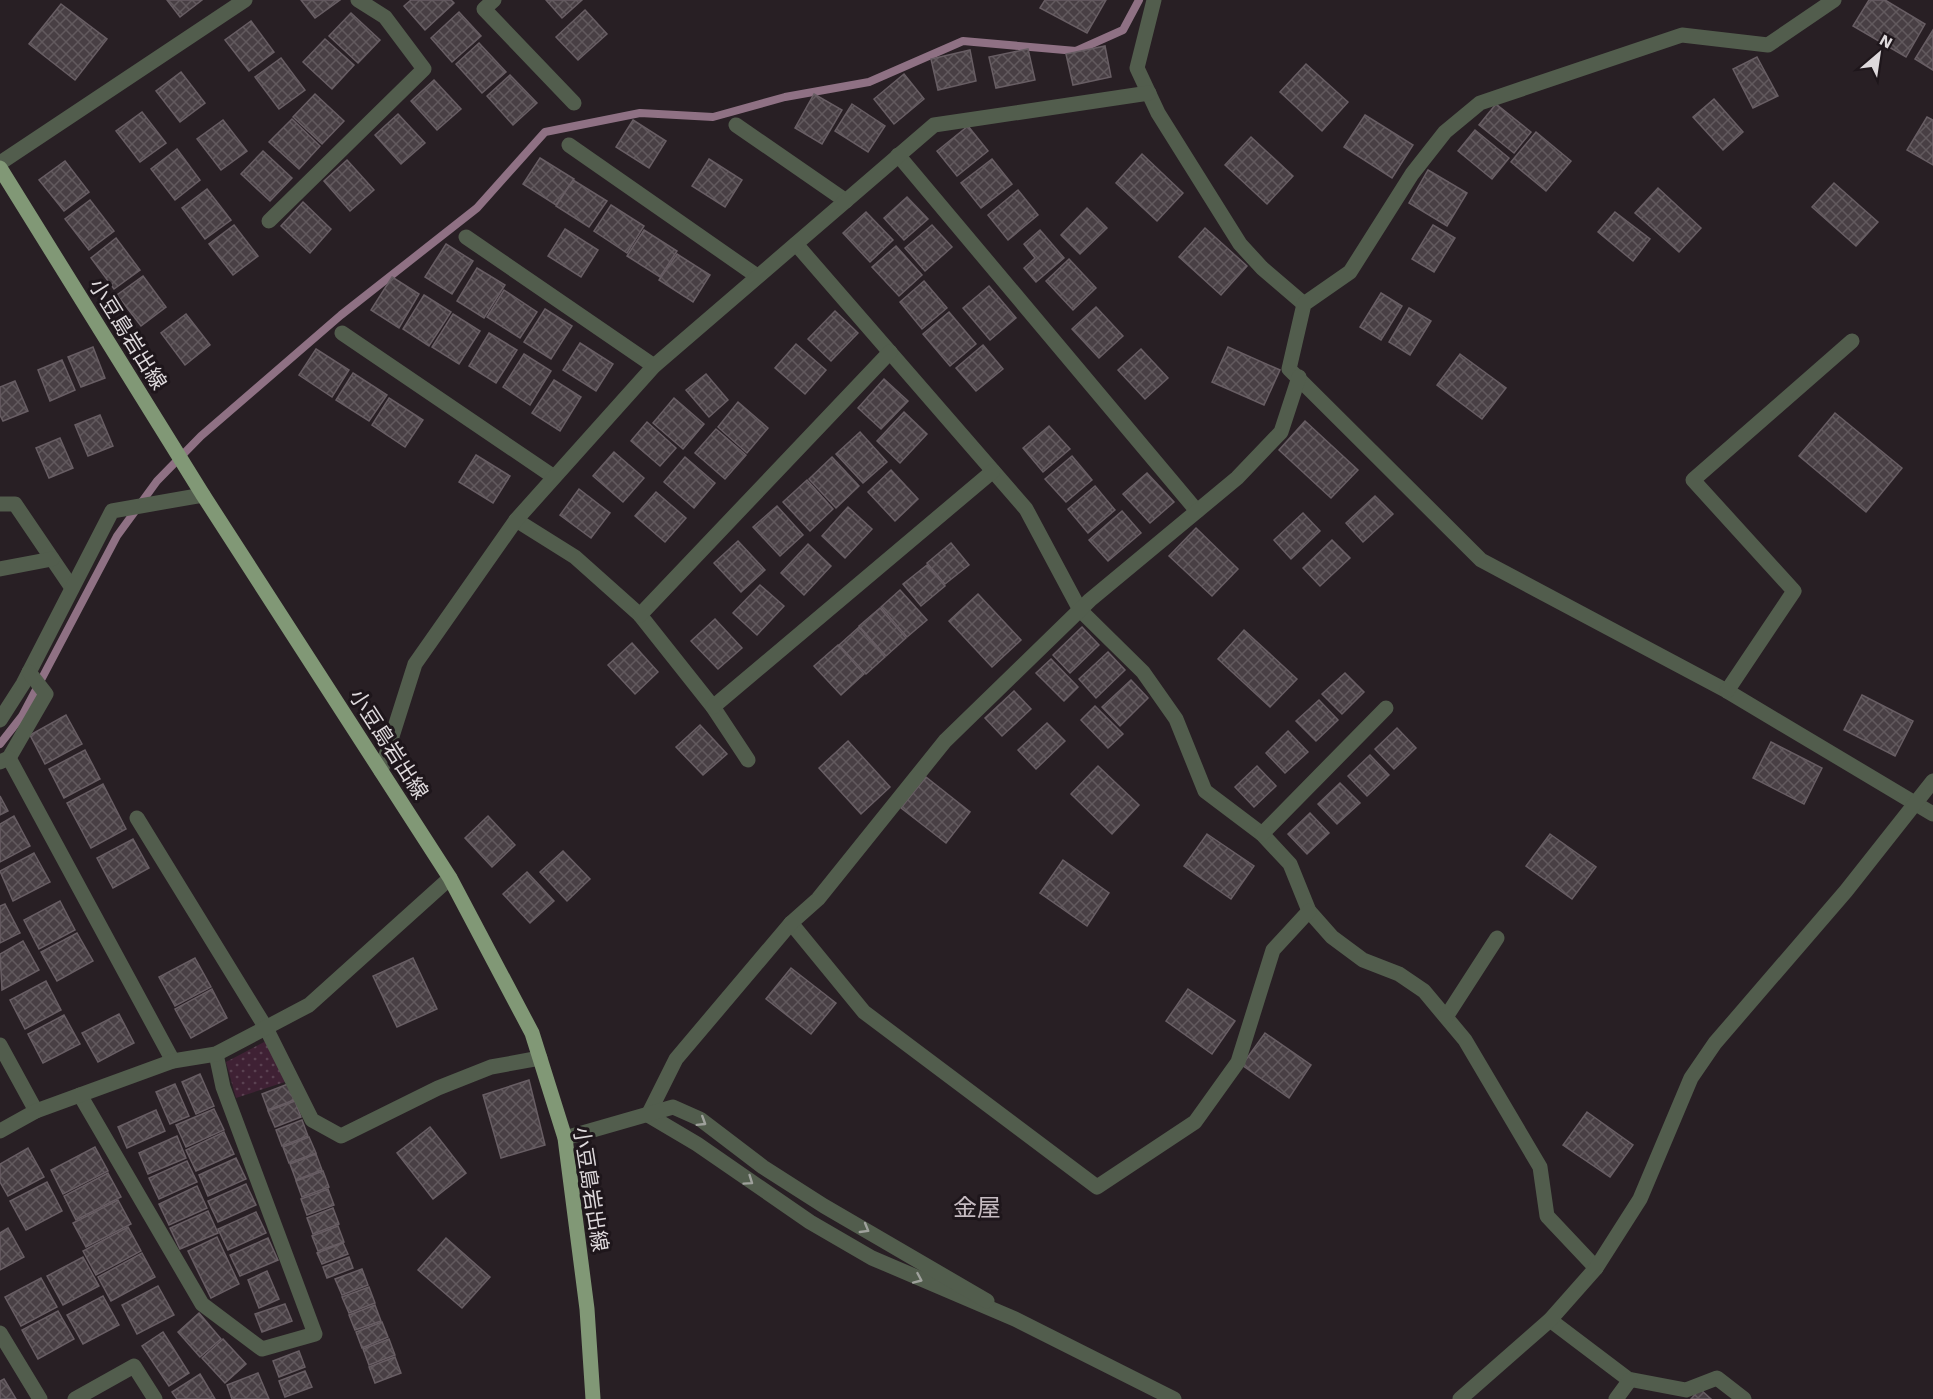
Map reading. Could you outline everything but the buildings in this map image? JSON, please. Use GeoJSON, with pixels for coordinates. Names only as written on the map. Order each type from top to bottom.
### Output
{"type":"FeatureCollection","features":[{"type":"Feature","properties":{"kind":"main road","name":"小豆島岩出線"},"geometry":{"type":"LineString","coordinates":[[0,168],[203,495],[450,878],[532,1033],[566,1138],[587,1309],[593,1399]]}},
{"type":"Feature","properties":{"kind":"street"},"geometry":{"type":"LineString","coordinates":[[0,163],[245,0]]}},
{"type":"Feature","properties":{"kind":"street"},"geometry":{"type":"LineString","coordinates":[[269,221],[424,69],[385,17],[358,0]]}},
{"type":"Feature","properties":{"kind":"street"},"geometry":{"type":"LineString","coordinates":[[494,0],[484,9],[574,103]]}},
{"type":"Feature","properties":{"kind":"street"},"geometry":{"type":"LineString","coordinates":[[1154,0],[1137,68],[1158,113],[1240,244],[1262,268],[1304,304]]}},
{"type":"Feature","properties":{"kind":"street"},"geometry":{"type":"LineString","coordinates":[[1834,0],[1767,45],[1682,35],[1480,103],[1445,132],[1412,174],[1350,272],[1304,304],[1289,369],[1480,560],[1727,691],[1933,814]]}},
{"type":"Feature","properties":{"kind":"street"},"geometry":{"type":"LineString","coordinates":[[381,771],[416,664],[516,520],[654,366],[934,125],[1149,93]]}},
{"type":"Feature","properties":{"kind":"street"},"geometry":{"type":"LineString","coordinates":[[736,124],[846,201]]}},
{"type":"Feature","properties":{"kind":"street"},"geometry":{"type":"LineString","coordinates":[[569,145],[757,276]]}},
{"type":"Feature","properties":{"kind":"street"},"geometry":{"type":"LineString","coordinates":[[898,155],[1197,511]]}},
{"type":"Feature","properties":{"kind":"street"},"geometry":{"type":"LineString","coordinates":[[466,237],[654,366]]}},
{"type":"Feature","properties":{"kind":"street"},"geometry":{"type":"LineString","coordinates":[[796,244],[1026,509],[1080,610],[1143,672],[1176,719],[1205,791],[1262,834],[1290,864],[1309,911],[1332,937],[1363,960],[1400,974],[1424,991],[1465,1040],[1540,1167],[1547,1216],[1596,1268]]}},
{"type":"Feature","properties":{"kind":"street"},"geometry":{"type":"LineString","coordinates":[[342,333],[554,477]]}},
{"type":"Feature","properties":{"kind":"street"},"geometry":{"type":"LineString","coordinates":[[1727,691],[1794,591],[1693,480],[1852,341]]}},
{"type":"Feature","properties":{"kind":"street"},"geometry":{"type":"LineString","coordinates":[[640,615],[890,352]]}},
{"type":"Feature","properties":{"kind":"street"},"geometry":{"type":"LineString","coordinates":[[648,1114],[676,1059],[790,923],[818,899],[945,741],[1080,610],[1237,478],[1281,432],[1299,377]]}},
{"type":"Feature","properties":{"kind":"street"},"geometry":{"type":"LineString","coordinates":[[713,707],[993,471]]}},
{"type":"Feature","properties":{"kind":"street"},"geometry":{"type":"LineString","coordinates":[[0,720],[29,672],[112,511],[203,495]]}},
{"type":"Feature","properties":{"kind":"street"},"geometry":{"type":"LineString","coordinates":[[0,504],[15,504],[72,588]]}},
{"type":"Feature","properties":{"kind":"street"},"geometry":{"type":"LineString","coordinates":[[516,520],[575,557],[640,615],[713,707],[748,760]]}},
{"type":"Feature","properties":{"kind":"street"},"geometry":{"type":"LineString","coordinates":[[0,569],[52,559]]}},
{"type":"Feature","properties":{"kind":"street"},"geometry":{"type":"LineString","coordinates":[[29,672],[46,694],[5,760],[173,1061]]}},
{"type":"Feature","properties":{"kind":"street"},"geometry":{"type":"LineString","coordinates":[[1262,834],[1386,708]]}},
{"type":"Feature","properties":{"kind":"street"},"geometry":{"type":"LineString","coordinates":[[1460,1399],[1550,1320],[1596,1268],[1640,1199],[1691,1078],[1715,1043],[1846,891],[1933,781]]}},
{"type":"Feature","properties":{"kind":"street"},"geometry":{"type":"LineString","coordinates":[[137,818],[266,1028],[312,1120],[341,1136],[438,1088],[491,1067],[540,1058]]}},
{"type":"Feature","properties":{"kind":"street"},"geometry":{"type":"LineString","coordinates":[[0,1131],[36,1111],[173,1061],[216,1054],[309,1005],[450,878]]}},
{"type":"Feature","properties":{"kind":"street"},"geometry":{"type":"LineString","coordinates":[[790,923],[864,1012],[1097,1187],[1195,1122],[1238,1062],[1273,950],[1309,911]]}},
{"type":"Feature","properties":{"kind":"street"},"geometry":{"type":"LineString","coordinates":[[1446,1017],[1497,938]]}},
{"type":"Feature","properties":{"kind":"street"},"geometry":{"type":"LineString","coordinates":[[0,1045],[36,1111]]}},
{"type":"Feature","properties":{"kind":"street"},"geometry":{"type":"LineString","coordinates":[[80,1095],[202,1304],[262,1349],[315,1334],[224,1087],[216,1054]]}},
{"type":"Feature","properties":{"kind":"street"},"geometry":{"type":"LineString","coordinates":[[566,1138],[673,1107],[700,1119],[763,1167],[824,1206],[956,1281],[1014,1319]]}},
{"type":"Feature","properties":{"kind":"street"},"geometry":{"type":"LineString","coordinates":[[648,1114],[697,1144],[810,1222],[872,1258],[1014,1319],[1174,1399]]}},
{"type":"Feature","properties":{"kind":"street"},"geometry":{"type":"LineString","coordinates":[[1550,1320],[1630,1380],[1686,1390],[1718,1378],[1744,1399]]}},
{"type":"Feature","properties":{"kind":"street"},"geometry":{"type":"LineString","coordinates":[[0,1333],[40,1399]]}},
{"type":"Feature","properties":{"kind":"street"},"geometry":{"type":"LineString","coordinates":[[75,1399],[134,1366],[155,1399]]}},
{"type":"Feature","properties":{"kind":"street"},"geometry":{"type":"LineString","coordinates":[[1616,1399],[1630,1380]]}},
{"type":"Feature","properties":{"kind":"shaded area"},"geometry":{"type":"Polygon","coordinates":[[[266,1041],[285,1082],[236,1098],[226,1062],[266,1041]]]}},
{"type":"Feature","properties":{"kind":"waterway"},"geometry":{"type":"LineString","coordinates":[[0,744],[22,716],[117,536],[157,481],[201,436],[341,315],[477,208],[545,132],[640,113],[713,117],[785,97],[869,82],[963,41],[1076,51],[1123,30],[1139,0]]}},
{"type":"Feature","properties":{"kind":"district","name":"金屋"},"geometry":{"type":"Point","coordinates":[977,1208]}}]}
